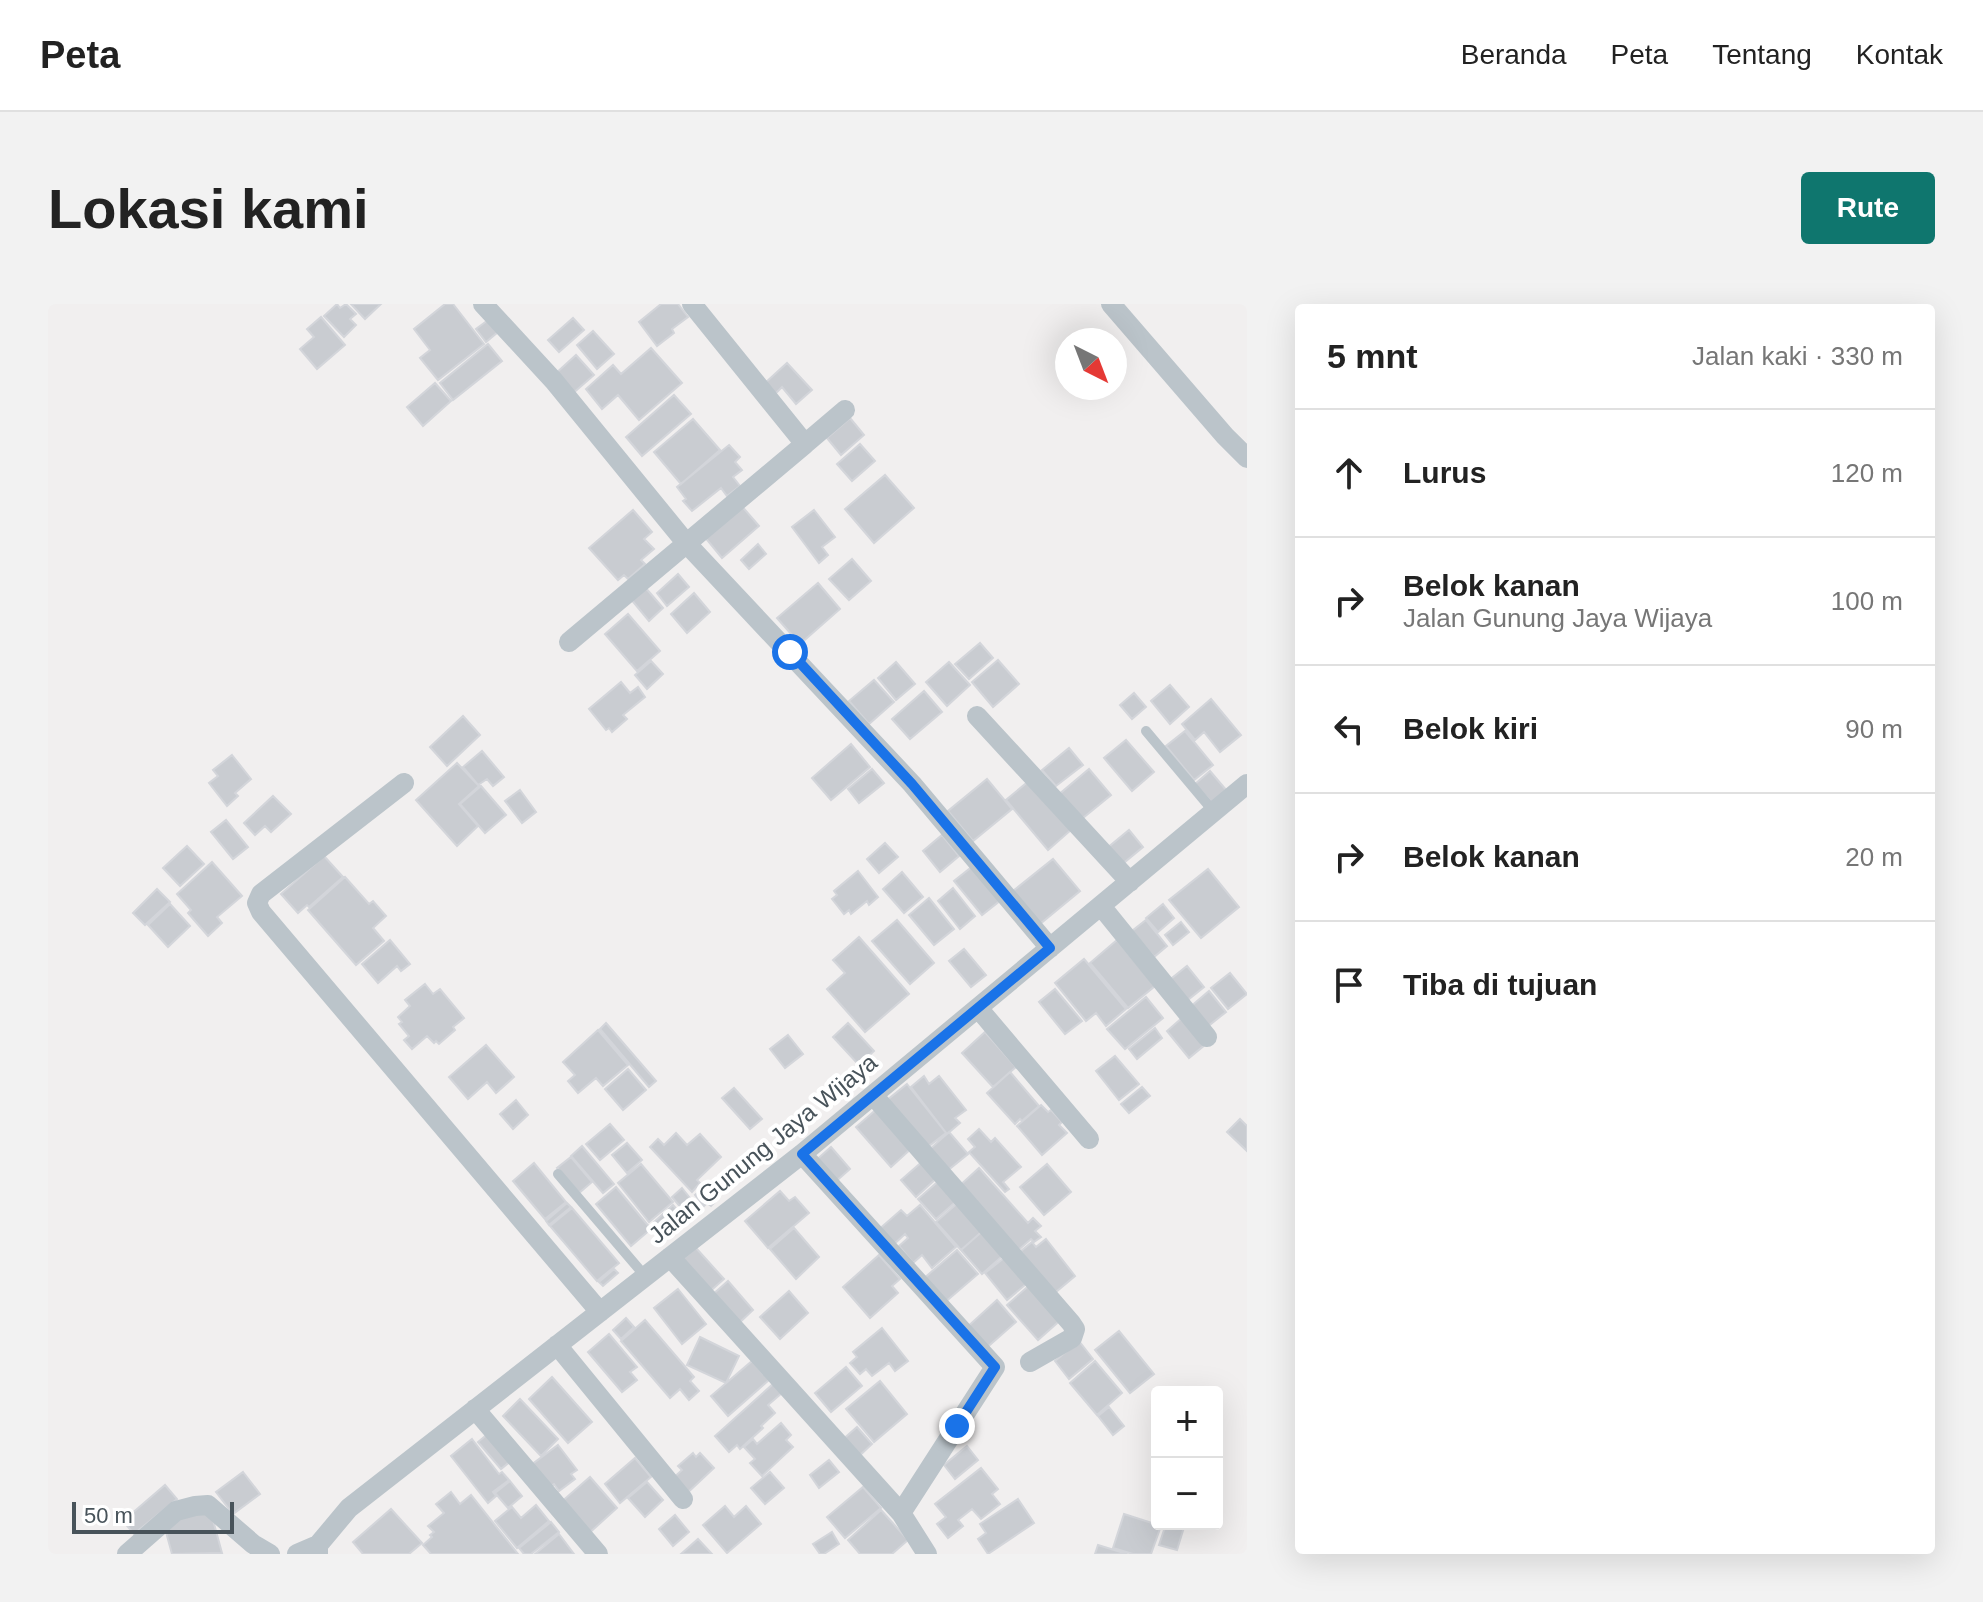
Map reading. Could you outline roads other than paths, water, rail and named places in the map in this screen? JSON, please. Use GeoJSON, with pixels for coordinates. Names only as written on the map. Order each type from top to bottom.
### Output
{"type":"FeatureCollection","features":[{"type":"Feature","properties":{"kind":"street"},"geometry":{"type":"LineString","coordinates":[[483,304],[554,381],[687,544],[912,784],[1050,948]]}},
{"type":"Feature","properties":{"kind":"street"},"geometry":{"type":"LineString","coordinates":[[692,304],[805,444]]}},
{"type":"Feature","properties":{"kind":"street"},"geometry":{"type":"LineString","coordinates":[[1111,304],[1247,458]]}},
{"type":"Feature","properties":{"kind":"street"},"geometry":{"type":"LineString","coordinates":[[569,642],[845,410]]}},
{"type":"Feature","properties":{"kind":"street"},"geometry":{"type":"LineString","coordinates":[[977,716],[1130,882]]}},
{"type":"Feature","properties":{"kind":"street"},"geometry":{"type":"LineString","coordinates":[[404,783],[261,894],[257,903],[261,912],[600,1312]]}},
{"type":"Feature","properties":{"kind":"street","name":"Jalan Gunung Jaya Wijaya"},"geometry":{"type":"LineString","coordinates":[[318,1549],[349,1508],[802,1154],[1247,784]]}},
{"type":"Feature","properties":{"kind":"street"},"geometry":{"type":"LineString","coordinates":[[1101,906],[1207,1037]]}},
{"type":"Feature","properties":{"kind":"street"},"geometry":{"type":"LineString","coordinates":[[978,1008],[1089,1139]]}},
{"type":"Feature","properties":{"kind":"street"},"geometry":{"type":"LineString","coordinates":[[873,1095],[1075,1329],[1072,1338],[1030,1362]]}},
{"type":"Feature","properties":{"kind":"street"},"geometry":{"type":"LineString","coordinates":[[802,1154],[995,1367],[901,1513]]}},
{"type":"Feature","properties":{"kind":"street"},"geometry":{"type":"LineString","coordinates":[[670,1257],[901,1513],[927,1554]]}},
{"type":"Feature","properties":{"kind":"street"},"geometry":{"type":"LineString","coordinates":[[557,1345],[683,1499]]}},
{"type":"Feature","properties":{"kind":"street"},"geometry":{"type":"LineString","coordinates":[[475,1409],[598,1554]]}},
{"type":"Feature","properties":{"kind":"street"},"geometry":{"type":"LineString","coordinates":[[127,1554],[176,1511],[208,1505],[253,1544],[270,1554]]}},
{"type":"Feature","properties":{"kind":"street"},"geometry":{"type":"LineString","coordinates":[[297,1554],[318,1549]]}},
{"type":"Feature","properties":{"kind":"lane"},"geometry":{"type":"LineString","coordinates":[[1146,731],[1214,812]]}},
{"type":"Feature","properties":{"kind":"lane"},"geometry":{"type":"LineString","coordinates":[[558,1174],[645,1276]]}}]}
